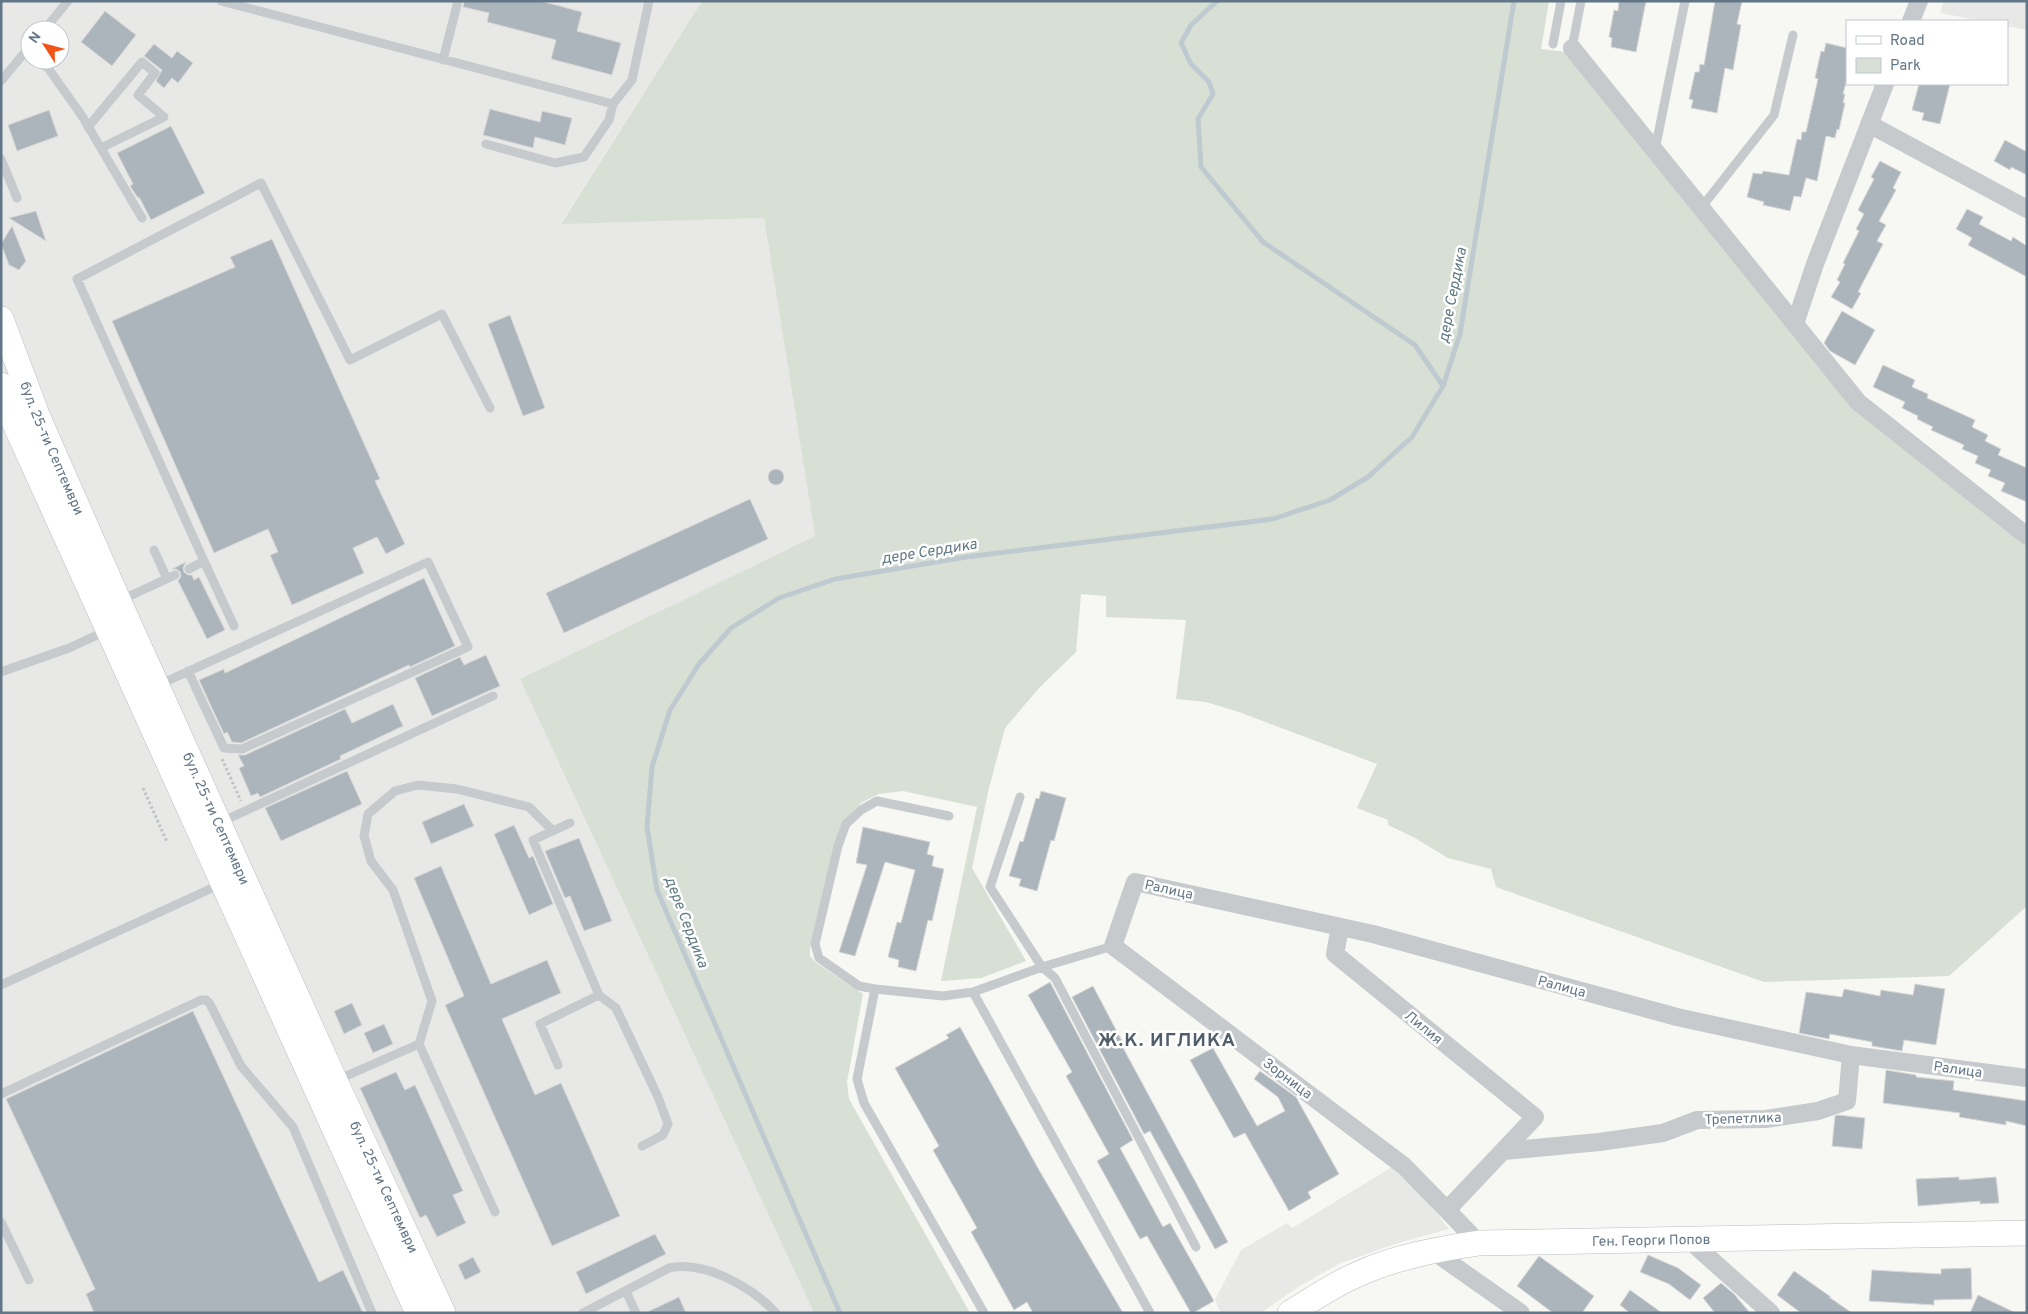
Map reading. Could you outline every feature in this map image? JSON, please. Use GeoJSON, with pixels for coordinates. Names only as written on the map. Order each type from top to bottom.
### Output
{"type":"FeatureCollection","features":[{"type":"Feature","properties":{"kind":"main road","name":"бул. 25-ти Септември"},"geometry":{"type":"LineString","coordinates":[[1,319],[18,423],[118,602],[334,1081],[444,1313]]}},
{"type":"Feature","properties":{"kind":"main road","name":"бул. 25-ти Септември"},"geometry":{"type":"LineString","coordinates":[[1,385],[108,630],[418,1313]]}},
{"type":"Feature","properties":{"kind":"main road","name":"Ген. Георги Попов"},"geometry":{"type":"LineString","coordinates":[[1290,1313],[1357,1274],[1396,1260],[1479,1242],[2027,1233]]}},
{"type":"Feature","properties":{"kind":"street"},"geometry":{"type":"LineString","coordinates":[[1911,20],[1919,1]]}},
{"type":"Feature","properties":{"kind":"street"},"geometry":{"type":"LineString","coordinates":[[1572,48],[1858,402],[2027,536]]}},
{"type":"Feature","properties":{"kind":"street"},"geometry":{"type":"LineString","coordinates":[[1795,324],[1815,264],[1885,85]]}},
{"type":"Feature","properties":{"kind":"street"},"geometry":{"type":"LineString","coordinates":[[1869,124],[2027,209]]}},
{"type":"Feature","properties":{"kind":"street","name":"Ралица"},"geometry":{"type":"LineString","coordinates":[[1113,946],[1122,915],[1136,882],[1340,927],[1677,1017],[1851,1055],[2027,1078]]}},
{"type":"Feature","properties":{"kind":"street","name":"Лилия"},"geometry":{"type":"LineString","coordinates":[[1340,927],[1335,954],[1535,1118],[1504,1150]]}},
{"type":"Feature","properties":{"kind":"street","name":"Зорница"},"geometry":{"type":"LineString","coordinates":[[1113,946],[1404,1166],[1479,1242]]}},
{"type":"Feature","properties":{"kind":"street","name":"Трепетлика"},"geometry":{"type":"LineString","coordinates":[[1504,1150],[1599,1142],[1663,1133],[1697,1120],[1766,1119],[1818,1111],[1847,1101],[1851,1055]]}},
{"type":"Feature","properties":{"kind":"street"},"geometry":{"type":"LineString","coordinates":[[1447,1210],[1504,1150]]}},
{"type":"Feature","properties":{"kind":"street"},"geometry":{"type":"LineString","coordinates":[[1689,1240],[1771,1313]]}},
{"type":"Feature","properties":{"kind":"street"},"geometry":{"type":"LineString","coordinates":[[1433,1251],[1521,1313]]}},
{"type":"Feature","properties":{"kind":"lane"},"geometry":{"type":"LineString","coordinates":[[52,20],[68,1]]}},
{"type":"Feature","properties":{"kind":"lane"},"geometry":{"type":"LineString","coordinates":[[221,1],[613,104]]}},
{"type":"Feature","properties":{"kind":"lane"},"geometry":{"type":"LineString","coordinates":[[443,60],[458,1]]}},
{"type":"Feature","properties":{"kind":"lane"},"geometry":{"type":"LineString","coordinates":[[486,144],[555,163],[584,157],[609,120],[613,104],[632,80],[649,1]]}},
{"type":"Feature","properties":{"kind":"lane"},"geometry":{"type":"LineString","coordinates":[[1553,44],[1561,1]]}},
{"type":"Feature","properties":{"kind":"lane"},"geometry":{"type":"LineString","coordinates":[[1572,48],[1581,1]]}},
{"type":"Feature","properties":{"kind":"lane"},"geometry":{"type":"LineString","coordinates":[[1655,150],[1685,1]]}},
{"type":"Feature","properties":{"kind":"lane"},"geometry":{"type":"LineString","coordinates":[[1701,208],[1774,116],[1792,35]]}},
{"type":"Feature","properties":{"kind":"lane"},"geometry":{"type":"LineString","coordinates":[[1,81],[20,61]]}},
{"type":"Feature","properties":{"kind":"lane"},"geometry":{"type":"LineString","coordinates":[[88,128],[142,62],[155,73],[138,95],[164,117],[101,148]]}},
{"type":"Feature","properties":{"kind":"lane"},"geometry":{"type":"LineString","coordinates":[[49,70],[101,148],[142,218]]}},
{"type":"Feature","properties":{"kind":"lane"},"geometry":{"type":"LineString","coordinates":[[1,159],[17,198]]}},
{"type":"Feature","properties":{"kind":"lane"},"geometry":{"type":"LineString","coordinates":[[234,626],[77,279],[261,183],[350,360],[442,314],[490,408]]}},
{"type":"Feature","properties":{"kind":"lane"},"geometry":{"type":"LineString","coordinates":[[118,602],[171,577],[154,550]]}},
{"type":"Feature","properties":{"kind":"lane"},"geometry":{"type":"LineString","coordinates":[[189,568],[204,561]]}},
{"type":"Feature","properties":{"kind":"lane"},"geometry":{"type":"LineString","coordinates":[[157,686],[428,562],[468,647],[242,749],[224,748],[188,672]]}},
{"type":"Feature","properties":{"kind":"lane"},"geometry":{"type":"LineString","coordinates":[[1,672],[69,648],[108,630]]}},
{"type":"Feature","properties":{"kind":"lane"},"geometry":{"type":"LineString","coordinates":[[218,823],[493,696]]}},
{"type":"Feature","properties":{"kind":"lane"},"geometry":{"type":"LineString","coordinates":[[495,1212],[419,1044],[432,1001],[393,890],[371,861],[364,836],[368,814],[395,791],[418,785],[458,788],[529,806],[552,830]]}},
{"type":"Feature","properties":{"kind":"lane"},"geometry":{"type":"LineString","coordinates":[[1020,797],[990,887],[1042,966],[1055,978],[1196,1247]]}},
{"type":"Feature","properties":{"kind":"lane"},"geometry":{"type":"LineString","coordinates":[[948,816],[877,801],[861,810],[846,824],[838,846],[814,944],[818,958],[859,986],[943,996],[973,992],[1042,966],[1113,946]]}},
{"type":"Feature","properties":{"kind":"lane"},"geometry":{"type":"LineString","coordinates":[[570,823],[534,840],[599,995],[616,1008],[658,1097],[668,1124],[663,1135],[642,1146]]}},
{"type":"Feature","properties":{"kind":"lane"},"geometry":{"type":"LineString","coordinates":[[1,985],[223,883]]}},
{"type":"Feature","properties":{"kind":"lane"},"geometry":{"type":"LineString","coordinates":[[875,989],[857,1080],[864,1103],[984,1313]]}},
{"type":"Feature","properties":{"kind":"lane"},"geometry":{"type":"LineString","coordinates":[[973,992],[1150,1313]]}},
{"type":"Feature","properties":{"kind":"lane"},"geometry":{"type":"LineString","coordinates":[[558,1065],[540,1024],[599,995]]}},
{"type":"Feature","properties":{"kind":"lane"},"geometry":{"type":"LineString","coordinates":[[1,1094],[201,1000],[206,1000],[210,1004],[241,1066],[293,1127],[372,1313]]}},
{"type":"Feature","properties":{"kind":"lane"},"geometry":{"type":"LineString","coordinates":[[334,1081],[419,1044]]}},
{"type":"Feature","properties":{"kind":"lane"},"geometry":{"type":"LineString","coordinates":[[1,1222],[28,1280]]}},
{"type":"Feature","properties":{"kind":"lane"},"geometry":{"type":"LineString","coordinates":[[583,1313],[669,1268],[681,1266],[696,1267],[720,1275],[748,1290],[776,1313]]}},
{"type":"Feature","properties":{"kind":"lane"},"geometry":{"type":"LineString","coordinates":[[626,1291],[636,1313]]}},
{"type":"Feature","properties":{"kind":"path"},"geometry":{"type":"LineString","coordinates":[[227,771],[240,799]]}},
{"type":"Feature","properties":{"kind":"path"},"geometry":{"type":"LineString","coordinates":[[143,788],[167,842]]}},
{"type":"Feature","properties":{"kind":"shaded area"},"geometry":{"type":"Polygon","coordinates":[[[1,1],[702,1],[561,223],[764,218],[815,536],[520,679],[814,1313],[1,1313],[1,1]]]}},
{"type":"Feature","properties":{"kind":"shaded area"},"geometry":{"type":"Polygon","coordinates":[[[1944,1],[2027,1],[2027,30],[2008,26],[2008,20],[1977,20],[1940,13],[1944,1]]]}},
{"type":"Feature","properties":{"kind":"shaded area"},"geometry":{"type":"Polygon","coordinates":[[[1392,1167],[1425,1199],[1449,1229],[1395,1244],[1341,1263],[1303,1284],[1260,1313],[1221,1313],[1215,1300],[1241,1250],[1287,1223],[1292,1228],[1392,1167]]]}},
{"type":"Feature","properties":{"kind":"green space"},"geometry":{"type":"Polygon","coordinates":[[[702,1],[1549,1],[1541,49],[1566,52],[1853,407],[2027,546],[2027,906],[1949,976],[1764,982],[1496,887],[1491,869],[1448,858],[1415,838],[1388,825],[1388,820],[1357,808],[1377,764],[1239,712],[1206,702],[1176,699],[1186,620],[1106,617],[1106,596],[1081,594],[1076,652],[1039,688],[1005,728],[989,788],[972,868],[1026,961],[981,978],[941,981],[977,807],[903,791],[879,794],[862,802],[843,822],[834,844],[810,948],[810,956],[815,962],[863,994],[847,1082],[849,1099],[970,1313],[814,1313],[520,679],[815,536],[764,218],[561,224],[702,1]]]}},
{"type":"Feature","properties":{"kind":"building"},"geometry":{"type":"Polygon","coordinates":[[[464,1],[541,1],[582,12],[577,31],[621,43],[612,75],[551,59],[556,40],[487,22],[489,13],[463,7],[464,1]]]}},
{"type":"Feature","properties":{"kind":"building"},"geometry":{"type":"Polygon","coordinates":[[[1619,1],[1646,1],[1636,52],[1611,47],[1612,38],[1609,37],[1614,10],[1618,11],[1619,1]]]}},
{"type":"Feature","properties":{"kind":"building"},"geometry":{"type":"Polygon","coordinates":[[[1715,1],[1742,1],[1737,24],[1741,25],[1733,70],[1725,68],[1717,113],[1691,108],[1693,100],[1689,99],[1695,72],[1699,72],[1700,64],[1704,65],[1715,1]]]}},
{"type":"Feature","properties":{"kind":"building"},"geometry":{"type":"Polygon","coordinates":[[[105,11],[136,35],[112,66],[81,42],[105,11]]]}},
{"type":"Feature","properties":{"kind":"building"},"geometry":{"type":"Polygon","coordinates":[[[1826,43],[1846,48],[1846,83],[1843,94],[1845,94],[1843,103],[1845,103],[1839,130],[1837,129],[1835,138],[1826,136],[1817,181],[1806,178],[1801,197],[1794,196],[1790,211],[1763,205],[1764,202],[1747,197],[1753,173],[1762,174],[1763,171],[1789,175],[1797,139],[1801,140],[1802,132],[1806,132],[1818,79],[1815,78],[1821,51],[1824,52],[1826,43]]]}},
{"type":"Feature","properties":{"kind":"building"},"geometry":{"type":"Polygon","coordinates":[[[154,44],[172,58],[177,51],[193,63],[178,83],[172,78],[164,88],[156,81],[162,70],[144,56],[154,44]]]}},
{"type":"Feature","properties":{"kind":"building"},"geometry":{"type":"Polygon","coordinates":[[[1919,85],[1950,85],[1940,124],[1922,120],[1924,113],[1912,110],[1919,85]]]}},
{"type":"Feature","properties":{"kind":"building"},"geometry":{"type":"Polygon","coordinates":[[[490,109],[540,122],[542,111],[572,118],[565,145],[535,137],[533,148],[483,135],[490,109]]]}},
{"type":"Feature","properties":{"kind":"building"},"geometry":{"type":"Polygon","coordinates":[[[49,110],[58,136],[17,151],[8,125],[49,110]]]}},
{"type":"Feature","properties":{"kind":"building"},"geometry":{"type":"Polygon","coordinates":[[[171,126],[205,193],[151,220],[139,197],[130,186],[133,184],[117,153],[171,126]]]}},
{"type":"Feature","properties":{"kind":"building"},"geometry":{"type":"Polygon","coordinates":[[[2005,140],[2027,152],[2027,175],[2011,167],[2010,170],[1994,161],[2005,140]]]}},
{"type":"Feature","properties":{"kind":"building"},"geometry":{"type":"Polygon","coordinates":[[[1880,161],[1901,172],[1893,188],[1896,190],[1879,221],[1886,225],[1877,241],[1883,244],[1858,292],[1861,293],[1852,309],[1831,297],[1840,282],[1837,280],[1845,264],[1843,263],[1859,231],[1856,229],[1864,214],[1858,210],[1874,179],[1871,177],[1880,161]]]}},
{"type":"Feature","properties":{"kind":"building"},"geometry":{"type":"Polygon","coordinates":[[[1967,209],[1983,217],[1979,224],[2011,241],[2013,237],[2027,246],[2027,277],[1968,245],[1972,238],[1956,229],[1967,209]]]}},
{"type":"Feature","properties":{"kind":"building"},"geometry":{"type":"Polygon","coordinates":[[[36,211],[46,241],[9,218],[36,211]]]}},
{"type":"Feature","properties":{"kind":"building"},"geometry":{"type":"Polygon","coordinates":[[[12,226],[26,261],[19,270],[9,265],[1,244],[12,226]]]}},
{"type":"Feature","properties":{"kind":"building"},"geometry":{"type":"Polygon","coordinates":[[[272,239],[380,479],[375,481],[405,544],[386,554],[377,537],[353,548],[364,573],[292,605],[270,555],[278,552],[268,529],[214,553],[112,321],[235,267],[230,257],[272,239]]]}},
{"type":"Feature","properties":{"kind":"building"},"geometry":{"type":"Polygon","coordinates":[[[1842,311],[1875,330],[1855,365],[1830,351],[1824,343],[1842,311]]]}},
{"type":"Feature","properties":{"kind":"building"},"geometry":{"type":"Polygon","coordinates":[[[510,315],[545,408],[523,416],[488,324],[510,315]]]}},
{"type":"Feature","properties":{"kind":"building"},"geometry":{"type":"Polygon","coordinates":[[[1883,365],[1915,380],[1912,387],[1928,394],[1927,398],[1975,420],[1972,427],[1988,435],[1985,441],[2001,449],[1998,455],[2027,468],[2027,502],[2001,491],[2005,483],[1988,476],[1991,470],[1975,463],[1978,456],[1962,449],[1964,445],[1931,430],[1933,427],[1917,419],[1918,416],[1902,408],[1905,402],[1873,387],[1883,365]]]}},
{"type":"Feature","properties":{"kind":"building"},"geometry":{"type":"Polygon","coordinates":[[[773,469],[779,469],[784,474],[782,483],[773,485],[768,480],[768,474],[773,469]]]}},
{"type":"Feature","properties":{"kind":"building"},"geometry":{"type":"Polygon","coordinates":[[[750,499],[768,539],[564,633],[546,593],[750,499]]]}},
{"type":"Feature","properties":{"kind":"building"},"geometry":{"type":"Polygon","coordinates":[[[186,562],[183,568],[184,572],[192,575],[194,580],[199,577],[225,630],[207,639],[178,581],[181,576],[180,572],[172,569],[186,562]]]}},
{"type":"Feature","properties":{"kind":"building"},"geometry":{"type":"Polygon","coordinates":[[[424,578],[455,646],[410,667],[409,665],[241,743],[232,742],[227,732],[224,734],[199,680],[224,669],[225,673],[424,578]]]}},
{"type":"Feature","properties":{"kind":"building"},"geometry":{"type":"Polygon","coordinates":[[[486,655],[500,686],[432,716],[415,678],[460,657],[464,665],[486,655]]]}},
{"type":"Feature","properties":{"kind":"building"},"geometry":{"type":"Polygon","coordinates":[[[393,704],[403,726],[340,756],[341,759],[260,797],[258,793],[251,796],[239,768],[244,766],[238,755],[245,755],[345,709],[352,723],[393,704]]]}},
{"type":"Feature","properties":{"kind":"building"},"geometry":{"type":"Polygon","coordinates":[[[347,771],[362,804],[281,841],[265,808],[347,771]]]}},
{"type":"Feature","properties":{"kind":"building"},"geometry":{"type":"Polygon","coordinates":[[[1041,791],[1066,798],[1054,841],[1051,840],[1037,891],[1019,886],[1021,879],[1009,876],[1020,841],[1023,842],[1036,798],[1039,799],[1041,791]]]}},
{"type":"Feature","properties":{"kind":"building"},"geometry":{"type":"Polygon","coordinates":[[[464,804],[474,826],[431,844],[422,822],[464,804]]]}},
{"type":"Feature","properties":{"kind":"building"},"geometry":{"type":"Polygon","coordinates":[[[514,825],[529,858],[533,856],[553,904],[529,915],[494,834],[514,825]]]}},
{"type":"Feature","properties":{"kind":"building"},"geometry":{"type":"Polygon","coordinates":[[[863,827],[930,842],[927,854],[934,856],[932,866],[944,869],[932,921],[928,920],[916,971],[898,967],[899,960],[888,957],[897,922],[901,923],[915,870],[885,862],[855,956],[839,952],[867,865],[856,863],[863,827]]]}},
{"type":"Feature","properties":{"kind":"building"},"geometry":{"type":"Polygon","coordinates":[[[579,838],[612,921],[584,931],[570,896],[565,898],[545,851],[579,838]]]}},
{"type":"Feature","properties":{"kind":"building"},"geometry":{"type":"Polygon","coordinates":[[[441,866],[491,984],[547,960],[561,993],[502,1019],[535,1095],[561,1083],[620,1216],[552,1246],[445,1005],[464,996],[414,878],[441,866]]]}},
{"type":"Feature","properties":{"kind":"building"},"geometry":{"type":"Polygon","coordinates":[[[1050,982],[1133,1140],[1120,1148],[1163,1227],[1170,1223],[1214,1301],[1193,1313],[1191,1313],[1147,1236],[1140,1239],[1097,1161],[1109,1154],[1066,1076],[1072,1072],[1028,995],[1050,982]]]}},
{"type":"Feature","properties":{"kind":"building"},"geometry":{"type":"Polygon","coordinates":[[[1915,984],[1945,989],[1936,1045],[1904,1040],[1902,1051],[1872,1046],[1872,1042],[1830,1034],[1829,1039],[1799,1033],[1806,992],[1842,997],[1844,989],[1880,996],[1881,990],[1913,995],[1915,984]]]}},
{"type":"Feature","properties":{"kind":"building"},"geometry":{"type":"Polygon","coordinates":[[[1093,986],[1123,1043],[1121,1044],[1228,1242],[1215,1249],[1150,1131],[1144,1134],[1072,997],[1093,986]]]}},
{"type":"Feature","properties":{"kind":"building"},"geometry":{"type":"Polygon","coordinates":[[[352,1003],[362,1025],[344,1034],[334,1011],[352,1003]]]}},
{"type":"Feature","properties":{"kind":"building"},"geometry":{"type":"Polygon","coordinates":[[[193,1011],[319,1282],[343,1270],[363,1313],[94,1313],[86,1294],[95,1289],[6,1099],[193,1011]]]}},
{"type":"Feature","properties":{"kind":"building"},"geometry":{"type":"Polygon","coordinates":[[[384,1024],[393,1044],[373,1053],[364,1033],[384,1024]]]}},
{"type":"Feature","properties":{"kind":"building"},"geometry":{"type":"Polygon","coordinates":[[[960,1027],[1039,1170],[1123,1313],[1033,1313],[1027,1302],[1014,1310],[971,1232],[977,1228],[933,1150],[939,1146],[895,1068],[949,1038],[946,1035],[960,1027]]]}},
{"type":"Feature","properties":{"kind":"building"},"geometry":{"type":"Polygon","coordinates":[[[1213,1048],[1257,1126],[1285,1111],[1278,1097],[1254,1079],[1260,1071],[1296,1097],[1339,1174],[1308,1192],[1311,1198],[1289,1211],[1245,1133],[1234,1138],[1190,1060],[1213,1048]]]}},
{"type":"Feature","properties":{"kind":"building"},"geometry":{"type":"Polygon","coordinates":[[[1886,1070],[1916,1075],[1916,1077],[1954,1081],[1953,1090],[2027,1101],[2027,1126],[2006,1121],[2006,1125],[1959,1117],[1960,1113],[1883,1103],[1886,1070]]]}},
{"type":"Feature","properties":{"kind":"building"},"geometry":{"type":"Polygon","coordinates":[[[396,1072],[405,1090],[415,1085],[463,1191],[453,1195],[466,1223],[437,1237],[426,1215],[420,1218],[360,1088],[396,1072]]]}},
{"type":"Feature","properties":{"kind":"building"},"geometry":{"type":"Polygon","coordinates":[[[1835,1116],[1865,1118],[1862,1149],[1832,1146],[1835,1116]]]}},
{"type":"Feature","properties":{"kind":"building"},"geometry":{"type":"Polygon","coordinates":[[[1959,1177],[1959,1180],[1996,1177],[1999,1203],[1980,1204],[1980,1201],[1918,1206],[1916,1179],[1959,1177]]]}},
{"type":"Feature","properties":{"kind":"building"},"geometry":{"type":"Polygon","coordinates":[[[655,1234],[666,1254],[586,1294],[576,1272],[655,1234]]]}},
{"type":"Feature","properties":{"kind":"building"},"geometry":{"type":"Polygon","coordinates":[[[1648,1255],[1678,1268],[1701,1285],[1690,1300],[1669,1284],[1640,1272],[1648,1255]]]}},
{"type":"Feature","properties":{"kind":"building"},"geometry":{"type":"Polygon","coordinates":[[[1539,1256],[1594,1296],[1582,1313],[1553,1313],[1517,1286],[1539,1256]]]}},
{"type":"Feature","properties":{"kind":"building"},"geometry":{"type":"Polygon","coordinates":[[[473,1257],[481,1272],[465,1280],[458,1265],[473,1257]]]}},
{"type":"Feature","properties":{"kind":"building"},"geometry":{"type":"Polygon","coordinates":[[[1971,1268],[1972,1299],[1934,1300],[1934,1305],[1869,1301],[1872,1270],[1941,1274],[1941,1269],[1971,1268]]]}},
{"type":"Feature","properties":{"kind":"building"},"geometry":{"type":"Polygon","coordinates":[[[1794,1271],[1852,1313],[1801,1313],[1777,1295],[1794,1271]]]}},
{"type":"Feature","properties":{"kind":"building"},"geometry":{"type":"Polygon","coordinates":[[[1721,1283],[1734,1294],[1750,1313],[1715,1313],[1703,1298],[1721,1283]]]}},
{"type":"Feature","properties":{"kind":"building"},"geometry":{"type":"Polygon","coordinates":[[[1630,1290],[1662,1313],[1630,1313],[1620,1305],[1630,1290]]]}},
{"type":"Feature","properties":{"kind":"building"},"geometry":{"type":"Polygon","coordinates":[[[1978,1295],[2016,1313],[1970,1313],[1978,1295]]]}},
{"type":"Feature","properties":{"kind":"building"},"geometry":{"type":"Polygon","coordinates":[[[679,1297],[686,1313],[645,1313],[679,1297]]]}},
{"type":"Feature","properties":{"kind":"waterway"},"geometry":{"type":"LineString","coordinates":[[1217,1],[1191,25],[1181,43],[1191,64],[1209,82],[1213,94],[1198,119],[1201,167],[1263,242],[1415,345],[1443,386]]}},
{"type":"Feature","properties":{"kind":"waterway","name":"дере Сердика"},"geometry":{"type":"LineString","coordinates":[[840,1313],[657,890],[647,827],[652,767],[670,710],[699,664],[731,628],[779,598],[835,579],[966,557],[1273,519],[1330,500],[1368,477],[1412,437],[1443,386],[1460,334],[1514,1]]}},
{"type":"Feature","properties":{"kind":"district","name":"Ж.К. ИГЛИКА"},"geometry":{"type":"Point","coordinates":[1167,1039]}}]}
